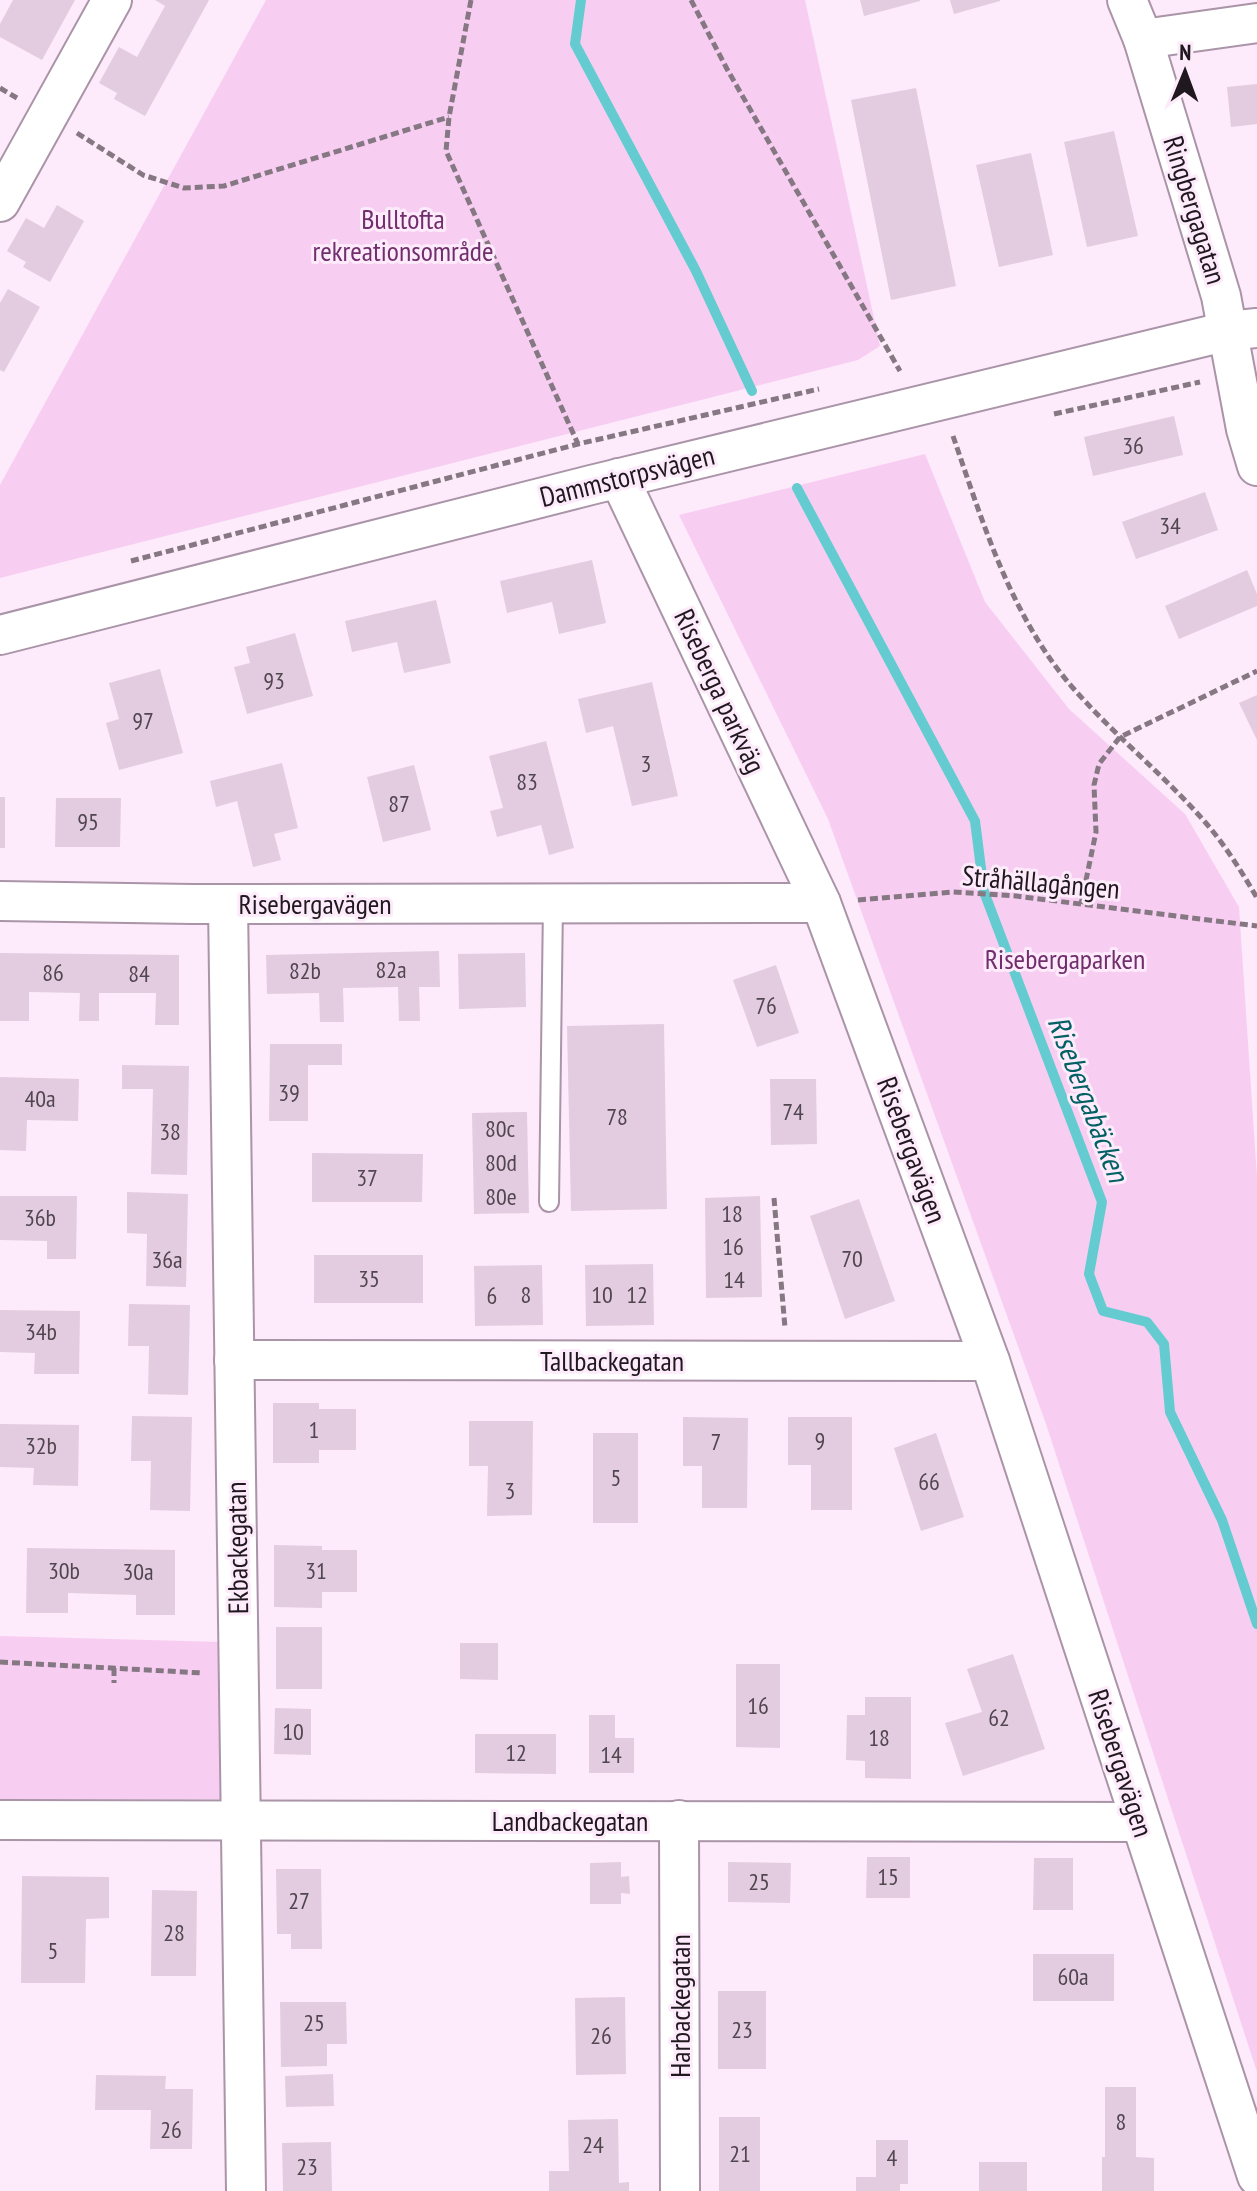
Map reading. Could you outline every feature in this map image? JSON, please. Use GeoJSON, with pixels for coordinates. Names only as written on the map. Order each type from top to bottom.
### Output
{"type":"FeatureCollection","features":[{"type":"Feature","properties":{"kind":"street"},"geometry":{"type":"LineString","coordinates":[[0,202],[112,0]]}},
{"type":"Feature","properties":{"kind":"street","name":"Ringbergagatan"},"geometry":{"type":"LineString","coordinates":[[1127,0],[1143,39],[1221,296],[1242,329],[1235,374],[1257,466]]}},
{"type":"Feature","properties":{"kind":"street"},"geometry":{"type":"LineString","coordinates":[[1143,39],[1257,23]]}},
{"type":"Feature","properties":{"kind":"street","name":"Dammstorpsvägen"},"geometry":{"type":"LineString","coordinates":[[0,635],[619,478],[1242,329]]}},
{"type":"Feature","properties":{"kind":"street","name":"Riseberga parkväg"},"geometry":{"type":"LineString","coordinates":[[619,478],[821,903]]}},
{"type":"Feature","properties":{"kind":"street","name":"Risebergavägen"},"geometry":{"type":"LineString","coordinates":[[0,901],[228,904],[821,903],[990,1361],[1257,2176]]}},
{"type":"Feature","properties":{"kind":"street","name":"Ekbackegatan"},"geometry":{"type":"LineString","coordinates":[[228,904],[246,2191]]}},
{"type":"Feature","properties":{"kind":"street","name":"Tallbackegatan"},"geometry":{"type":"LineString","coordinates":[[234,1360],[990,1361]]}},
{"type":"Feature","properties":{"kind":"street","name":"Landbackegatan"},"geometry":{"type":"LineString","coordinates":[[0,1820],[1140,1822]]}},
{"type":"Feature","properties":{"kind":"street","name":"Harbackegatan"},"geometry":{"type":"LineString","coordinates":[[679,1820],[680,2191]]}},
{"type":"Feature","properties":{"kind":"lane"},"geometry":{"type":"LineString","coordinates":[[549,1202],[553,904]]}},
{"type":"Feature","properties":{"kind":"path"},"geometry":{"type":"LineString","coordinates":[[471,0],[449,117],[446,151],[578,444]]}},
{"type":"Feature","properties":{"kind":"path"},"geometry":{"type":"LineString","coordinates":[[691,0],[727,69],[900,371],[886,374]]}},
{"type":"Feature","properties":{"kind":"path"},"geometry":{"type":"LineString","coordinates":[[0,88],[143,175],[184,188],[224,186],[449,117]]}},
{"type":"Feature","properties":{"kind":"path"},"geometry":{"type":"LineString","coordinates":[[1042,416],[1235,374]]}},
{"type":"Feature","properties":{"kind":"path"},"geometry":{"type":"LineString","coordinates":[[122,563],[578,444],[828,387]]}},
{"type":"Feature","properties":{"kind":"path"},"geometry":{"type":"LineString","coordinates":[[968,432],[953,436],[991,548],[1029,626],[1071,686],[1205,822],[1243,873],[1257,898]]}},
{"type":"Feature","properties":{"kind":"path"},"geometry":{"type":"LineString","coordinates":[[1081,904],[1096,832],[1094,785],[1099,764],[1120,737],[1257,671]]}},
{"type":"Feature","properties":{"kind":"path","name":"Stråhällagången"},"geometry":{"type":"LineString","coordinates":[[821,903],[953,892],[1016,896],[1257,926]]}},
{"type":"Feature","properties":{"kind":"path"},"geometry":{"type":"LineString","coordinates":[[774,1198],[787,1361]]}},
{"type":"Feature","properties":{"kind":"path"},"geometry":{"type":"LineString","coordinates":[[0,1662],[239,1675]]}},
{"type":"Feature","properties":{"kind":"path"},"geometry":{"type":"LineString","coordinates":[[114,1668],[114,1683]]}},
{"type":"Feature","properties":{"kind":"green space","name":"Bulltofta rekreationsområde"},"geometry":{"type":"Polygon","coordinates":[[[266,0],[805,0],[880,346],[858,360],[0,578],[0,485],[266,0]]]}},
{"type":"Feature","properties":{"kind":"green space","name":"Risebergaparken"},"geometry":{"type":"Polygon","coordinates":[[[925,454],[985,602],[1069,709],[1185,814],[1239,907],[1257,1178],[1257,2072],[1046,1424],[828,819],[679,515],[925,454]]]}},
{"type":"Feature","properties":{"kind":"green space"},"geometry":{"type":"Polygon","coordinates":[[[0,1636],[221,1642],[221,1799],[0,1799],[0,1636]]]}},
{"type":"Feature","properties":{"kind":"building"},"geometry":{"type":"Polygon","coordinates":[[[13,0],[75,0],[42,60],[0,37],[0,24],[13,0]]]}},
{"type":"Feature","properties":{"kind":"building"},"geometry":{"type":"Polygon","coordinates":[[[155,0],[209,0],[145,116],[114,99],[117,93],[99,83],[119,47],[137,57],[165,6],[155,0]]]}},
{"type":"Feature","properties":{"kind":"building"},"geometry":{"type":"Polygon","coordinates":[[[860,0],[920,0],[920,1],[864,16],[860,0]]]}},
{"type":"Feature","properties":{"kind":"building"},"geometry":{"type":"Polygon","coordinates":[[[950,0],[1000,0],[1000,1],[954,14],[950,0]]]}},
{"type":"Feature","properties":{"kind":"building"},"geometry":{"type":"Polygon","coordinates":[[[1257,84],[1257,124],[1231,127],[1227,87],[1257,84]]]}},
{"type":"Feature","properties":{"kind":"building"},"geometry":{"type":"Polygon","coordinates":[[[916,88],[956,286],[891,300],[851,100],[916,88]]]}},
{"type":"Feature","properties":{"kind":"building"},"geometry":{"type":"Polygon","coordinates":[[[1114,131],[1138,236],[1087,247],[1064,142],[1114,131]]]}},
{"type":"Feature","properties":{"kind":"building"},"geometry":{"type":"Polygon","coordinates":[[[1031,153],[1053,255],[999,267],[976,165],[1031,153]]]}},
{"type":"Feature","properties":{"kind":"building"},"geometry":{"type":"Polygon","coordinates":[[[57,205],[84,221],[50,282],[23,267],[26,262],[7,251],[26,218],[44,228],[57,205]]]}},
{"type":"Feature","properties":{"kind":"building"},"geometry":{"type":"Polygon","coordinates":[[[8,289],[40,307],[4,372],[0,370],[0,303],[8,289]]]}},
{"type":"Feature","properties":{"kind":"building"},"geometry":{"type":"Polygon","coordinates":[[[1174,416],[1183,455],[1093,476],[1084,437],[1174,416]]]}},
{"type":"Feature","properties":{"kind":"building"},"geometry":{"type":"Polygon","coordinates":[[[1205,492],[1218,530],[1136,559],[1122,522],[1205,492]]]}},
{"type":"Feature","properties":{"kind":"building"},"geometry":{"type":"Polygon","coordinates":[[[592,560],[606,623],[559,634],[552,602],[507,613],[500,581],[592,560]]]}},
{"type":"Feature","properties":{"kind":"building"},"geometry":{"type":"Polygon","coordinates":[[[1247,570],[1257,594],[1257,606],[1179,639],[1165,606],[1247,570]]]}},
{"type":"Feature","properties":{"kind":"building"},"geometry":{"type":"Polygon","coordinates":[[[436,600],[451,663],[404,673],[397,642],[352,652],[345,621],[436,600]]]}},
{"type":"Feature","properties":{"kind":"building"},"geometry":{"type":"Polygon","coordinates":[[[295,633],[313,696],[247,714],[234,667],[250,663],[246,647],[295,633]]]}},
{"type":"Feature","properties":{"kind":"building"},"geometry":{"type":"Polygon","coordinates":[[[160,669],[183,753],[119,770],[106,723],[119,719],[109,683],[160,669]]]}},
{"type":"Feature","properties":{"kind":"building"},"geometry":{"type":"Polygon","coordinates":[[[652,682],[678,796],[632,806],[613,726],[586,733],[578,699],[652,682]]]}},
{"type":"Feature","properties":{"kind":"building"},"geometry":{"type":"Polygon","coordinates":[[[1257,695],[1257,740],[1239,703],[1257,695]]]}},
{"type":"Feature","properties":{"kind":"building"},"geometry":{"type":"Polygon","coordinates":[[[546,741],[574,848],[549,855],[541,825],[497,837],[490,811],[503,808],[489,756],[546,741]]]}},
{"type":"Feature","properties":{"kind":"building"},"geometry":{"type":"Polygon","coordinates":[[[282,763],[298,828],[274,834],[281,860],[253,867],[237,801],[216,807],[210,781],[282,763]]]}},
{"type":"Feature","properties":{"kind":"building"},"geometry":{"type":"Polygon","coordinates":[[[414,765],[431,830],[383,842],[367,777],[414,765]]]}},
{"type":"Feature","properties":{"kind":"building"},"geometry":{"type":"Polygon","coordinates":[[[0,797],[5,797],[5,848],[0,848],[0,797]]]}},
{"type":"Feature","properties":{"kind":"building"},"geometry":{"type":"Polygon","coordinates":[[[56,798],[121,798],[120,847],[55,847],[56,798]]]}},
{"type":"Feature","properties":{"kind":"building"},"geometry":{"type":"Polygon","coordinates":[[[439,951],[440,987],[419,987],[420,1021],[399,1021],[398,987],[343,988],[344,1022],[320,1022],[319,993],[267,994],[266,955],[439,951]]]}},
{"type":"Feature","properties":{"kind":"building"},"geometry":{"type":"Polygon","coordinates":[[[0,953],[179,955],[179,1025],[155,1025],[156,993],[99,993],[99,1021],[79,1021],[80,993],[29,992],[29,1021],[0,1021],[0,953]]]}},
{"type":"Feature","properties":{"kind":"building"},"geometry":{"type":"Polygon","coordinates":[[[525,953],[526,1007],[459,1009],[458,954],[525,953]]]}},
{"type":"Feature","properties":{"kind":"building"},"geometry":{"type":"Polygon","coordinates":[[[776,965],[799,1033],[757,1047],[733,980],[776,965]]]}},
{"type":"Feature","properties":{"kind":"building"},"geometry":{"type":"Polygon","coordinates":[[[664,1024],[667,1209],[571,1211],[567,1026],[664,1024]]]}},
{"type":"Feature","properties":{"kind":"building"},"geometry":{"type":"Polygon","coordinates":[[[270,1044],[342,1044],[342,1065],[308,1065],[308,1121],[269,1121],[270,1044]]]}},
{"type":"Feature","properties":{"kind":"building"},"geometry":{"type":"Polygon","coordinates":[[[122,1065],[189,1066],[187,1175],[151,1174],[153,1089],[122,1089],[122,1065]]]}},
{"type":"Feature","properties":{"kind":"building"},"geometry":{"type":"Polygon","coordinates":[[[0,1077],[79,1079],[78,1121],[27,1120],[26,1151],[0,1150],[0,1077]]]}},
{"type":"Feature","properties":{"kind":"building"},"geometry":{"type":"Polygon","coordinates":[[[770,1079],[816,1079],[817,1144],[771,1145],[770,1079]]]}},
{"type":"Feature","properties":{"kind":"building"},"geometry":{"type":"Polygon","coordinates":[[[527,1112],[529,1213],[474,1214],[472,1113],[527,1112]]]}},
{"type":"Feature","properties":{"kind":"building"},"geometry":{"type":"Polygon","coordinates":[[[312,1153],[423,1154],[422,1202],[312,1202],[312,1153]]]}},
{"type":"Feature","properties":{"kind":"building"},"geometry":{"type":"Polygon","coordinates":[[[127,1192],[188,1194],[186,1287],[146,1286],[147,1234],[127,1233],[127,1192]]]}},
{"type":"Feature","properties":{"kind":"building"},"geometry":{"type":"Polygon","coordinates":[[[0,1196],[77,1196],[76,1259],[47,1259],[47,1241],[0,1240],[0,1196]]]}},
{"type":"Feature","properties":{"kind":"building"},"geometry":{"type":"Polygon","coordinates":[[[760,1196],[762,1297],[706,1298],[705,1198],[760,1196]]]}},
{"type":"Feature","properties":{"kind":"building"},"geometry":{"type":"Polygon","coordinates":[[[859,1199],[895,1301],[845,1319],[810,1216],[859,1199]]]}},
{"type":"Feature","properties":{"kind":"building"},"geometry":{"type":"Polygon","coordinates":[[[314,1255],[423,1255],[423,1303],[314,1303],[314,1255]]]}},
{"type":"Feature","properties":{"kind":"building"},"geometry":{"type":"Polygon","coordinates":[[[653,1264],[654,1325],[586,1326],[585,1265],[653,1264]]]}},
{"type":"Feature","properties":{"kind":"building"},"geometry":{"type":"Polygon","coordinates":[[[542,1265],[543,1325],[475,1326],[474,1266],[542,1265]]]}},
{"type":"Feature","properties":{"kind":"building"},"geometry":{"type":"Polygon","coordinates":[[[129,1304],[190,1305],[188,1395],[148,1394],[149,1346],[128,1346],[129,1304]]]}},
{"type":"Feature","properties":{"kind":"building"},"geometry":{"type":"Polygon","coordinates":[[[0,1310],[80,1311],[79,1374],[34,1374],[35,1353],[0,1352],[0,1310]]]}},
{"type":"Feature","properties":{"kind":"building"},"geometry":{"type":"Polygon","coordinates":[[[273,1403],[319,1403],[319,1409],[356,1409],[356,1450],[319,1450],[319,1463],[273,1463],[273,1403]]]}},
{"type":"Feature","properties":{"kind":"building"},"geometry":{"type":"Polygon","coordinates":[[[132,1416],[192,1417],[190,1511],[150,1510],[151,1461],[131,1461],[132,1416]]]}},
{"type":"Feature","properties":{"kind":"building"},"geometry":{"type":"Polygon","coordinates":[[[683,1417],[748,1418],[747,1508],[702,1508],[702,1466],[683,1466],[683,1417]]]}},
{"type":"Feature","properties":{"kind":"building"},"geometry":{"type":"Polygon","coordinates":[[[788,1417],[852,1417],[852,1510],[811,1510],[811,1465],[788,1465],[788,1417]]]}},
{"type":"Feature","properties":{"kind":"building"},"geometry":{"type":"Polygon","coordinates":[[[469,1421],[533,1421],[532,1515],[487,1516],[488,1466],[469,1466],[469,1421]]]}},
{"type":"Feature","properties":{"kind":"building"},"geometry":{"type":"Polygon","coordinates":[[[0,1424],[79,1425],[78,1486],[33,1485],[34,1468],[0,1467],[0,1424]]]}},
{"type":"Feature","properties":{"kind":"building"},"geometry":{"type":"Polygon","coordinates":[[[593,1433],[638,1433],[638,1523],[593,1523],[593,1433]]]}},
{"type":"Feature","properties":{"kind":"building"},"geometry":{"type":"Polygon","coordinates":[[[936,1433],[964,1517],[921,1531],[894,1448],[936,1433]]]}},
{"type":"Feature","properties":{"kind":"building"},"geometry":{"type":"Polygon","coordinates":[[[274,1545],[357,1550],[357,1592],[322,1592],[322,1608],[274,1607],[274,1545]]]}},
{"type":"Feature","properties":{"kind":"building"},"geometry":{"type":"Polygon","coordinates":[[[27,1548],[175,1550],[175,1615],[136,1615],[136,1595],[68,1593],[68,1613],[26,1613],[27,1548]]]}},
{"type":"Feature","properties":{"kind":"building"},"geometry":{"type":"Polygon","coordinates":[[[276,1627],[322,1627],[322,1689],[276,1689],[276,1627]]]}},
{"type":"Feature","properties":{"kind":"building"},"geometry":{"type":"Polygon","coordinates":[[[460,1643],[498,1643],[498,1680],[460,1679],[460,1643]]]}},
{"type":"Feature","properties":{"kind":"building"},"geometry":{"type":"Polygon","coordinates":[[[1013,1654],[1045,1749],[963,1776],[945,1723],[982,1712],[967,1669],[1013,1654]]]}},
{"type":"Feature","properties":{"kind":"building"},"geometry":{"type":"Polygon","coordinates":[[[736,1664],[780,1664],[780,1748],[736,1747],[736,1664]]]}},
{"type":"Feature","properties":{"kind":"building"},"geometry":{"type":"Polygon","coordinates":[[[865,1697],[911,1697],[911,1779],[865,1778],[865,1761],[846,1760],[847,1715],[865,1715],[865,1697]]]}},
{"type":"Feature","properties":{"kind":"building"},"geometry":{"type":"Polygon","coordinates":[[[275,1708],[311,1709],[311,1755],[274,1754],[275,1708]]]}},
{"type":"Feature","properties":{"kind":"building"},"geometry":{"type":"Polygon","coordinates":[[[589,1715],[615,1715],[615,1738],[634,1738],[634,1773],[589,1773],[589,1715]]]}},
{"type":"Feature","properties":{"kind":"building"},"geometry":{"type":"Polygon","coordinates":[[[475,1734],[556,1734],[556,1774],[475,1773],[475,1734]]]}},
{"type":"Feature","properties":{"kind":"building"},"geometry":{"type":"Polygon","coordinates":[[[867,1857],[910,1857],[910,1898],[866,1898],[867,1857]]]}},
{"type":"Feature","properties":{"kind":"building"},"geometry":{"type":"Polygon","coordinates":[[[1034,1858],[1073,1858],[1073,1910],[1033,1910],[1034,1858]]]}},
{"type":"Feature","properties":{"kind":"building"},"geometry":{"type":"Polygon","coordinates":[[[621,1862],[621,1877],[629,1876],[630,1894],[621,1893],[621,1904],[590,1904],[590,1863],[621,1862]]]}},
{"type":"Feature","properties":{"kind":"building"},"geometry":{"type":"Polygon","coordinates":[[[728,1862],[791,1863],[790,1903],[728,1902],[728,1862]]]}},
{"type":"Feature","properties":{"kind":"building"},"geometry":{"type":"Polygon","coordinates":[[[276,1869],[321,1869],[322,1949],[291,1949],[291,1934],[277,1934],[276,1869]]]}},
{"type":"Feature","properties":{"kind":"building"},"geometry":{"type":"Polygon","coordinates":[[[22,1876],[109,1877],[109,1918],[86,1919],[85,1983],[21,1983],[22,1876]]]}},
{"type":"Feature","properties":{"kind":"building"},"geometry":{"type":"Polygon","coordinates":[[[152,1890],[197,1891],[196,1976],[151,1976],[152,1890]]]}},
{"type":"Feature","properties":{"kind":"building"},"geometry":{"type":"Polygon","coordinates":[[[1033,1954],[1114,1954],[1114,2001],[1033,2001],[1033,1954]]]}},
{"type":"Feature","properties":{"kind":"building"},"geometry":{"type":"Polygon","coordinates":[[[718,1991],[766,1991],[766,2069],[718,2069],[718,1991]]]}},
{"type":"Feature","properties":{"kind":"building"},"geometry":{"type":"Polygon","coordinates":[[[625,1997],[626,2074],[576,2075],[575,1998],[625,1997]]]}},
{"type":"Feature","properties":{"kind":"building"},"geometry":{"type":"Polygon","coordinates":[[[280,2002],[346,2002],[347,2044],[327,2044],[327,2066],[281,2067],[280,2002]]]}},
{"type":"Feature","properties":{"kind":"building"},"geometry":{"type":"Polygon","coordinates":[[[333,2074],[334,2106],[286,2107],[285,2076],[333,2074]]]}},
{"type":"Feature","properties":{"kind":"building"},"geometry":{"type":"Polygon","coordinates":[[[96,2075],[166,2076],[165,2089],[193,2089],[192,2149],[150,2149],[151,2110],[95,2110],[96,2075]]]}},
{"type":"Feature","properties":{"kind":"building"},"geometry":{"type":"Polygon","coordinates":[[[1105,2087],[1136,2087],[1136,2157],[1154,2158],[1154,2191],[1102,2191],[1105,2087]]]}},
{"type":"Feature","properties":{"kind":"building"},"geometry":{"type":"Polygon","coordinates":[[[719,2117],[760,2117],[760,2191],[719,2191],[719,2117]]]}},
{"type":"Feature","properties":{"kind":"building"},"geometry":{"type":"Polygon","coordinates":[[[618,2119],[619,2183],[629,2182],[629,2191],[549,2191],[549,2171],[569,2171],[568,2120],[618,2119]]]}},
{"type":"Feature","properties":{"kind":"building"},"geometry":{"type":"Polygon","coordinates":[[[876,2140],[908,2140],[908,2184],[900,2184],[900,2191],[856,2191],[856,2177],[876,2177],[876,2140]]]}},
{"type":"Feature","properties":{"kind":"building"},"geometry":{"type":"Polygon","coordinates":[[[331,2142],[332,2191],[283,2191],[282,2143],[331,2142]]]}},
{"type":"Feature","properties":{"kind":"building"},"geometry":{"type":"Polygon","coordinates":[[[979,2162],[1027,2162],[1027,2191],[979,2191],[979,2162]]]}},
{"type":"Feature","properties":{"kind":"waterway"},"geometry":{"type":"LineString","coordinates":[[581,0],[575,44],[696,271],[752,391]]}},
{"type":"Feature","properties":{"kind":"waterway","name":"Risebergabäcken"},"geometry":{"type":"LineString","coordinates":[[797,488],[975,821],[984,892],[1102,1202],[1089,1274],[1103,1311],[1147,1322],[1164,1344],[1170,1412],[1222,1520],[1257,1624]]}}]}
